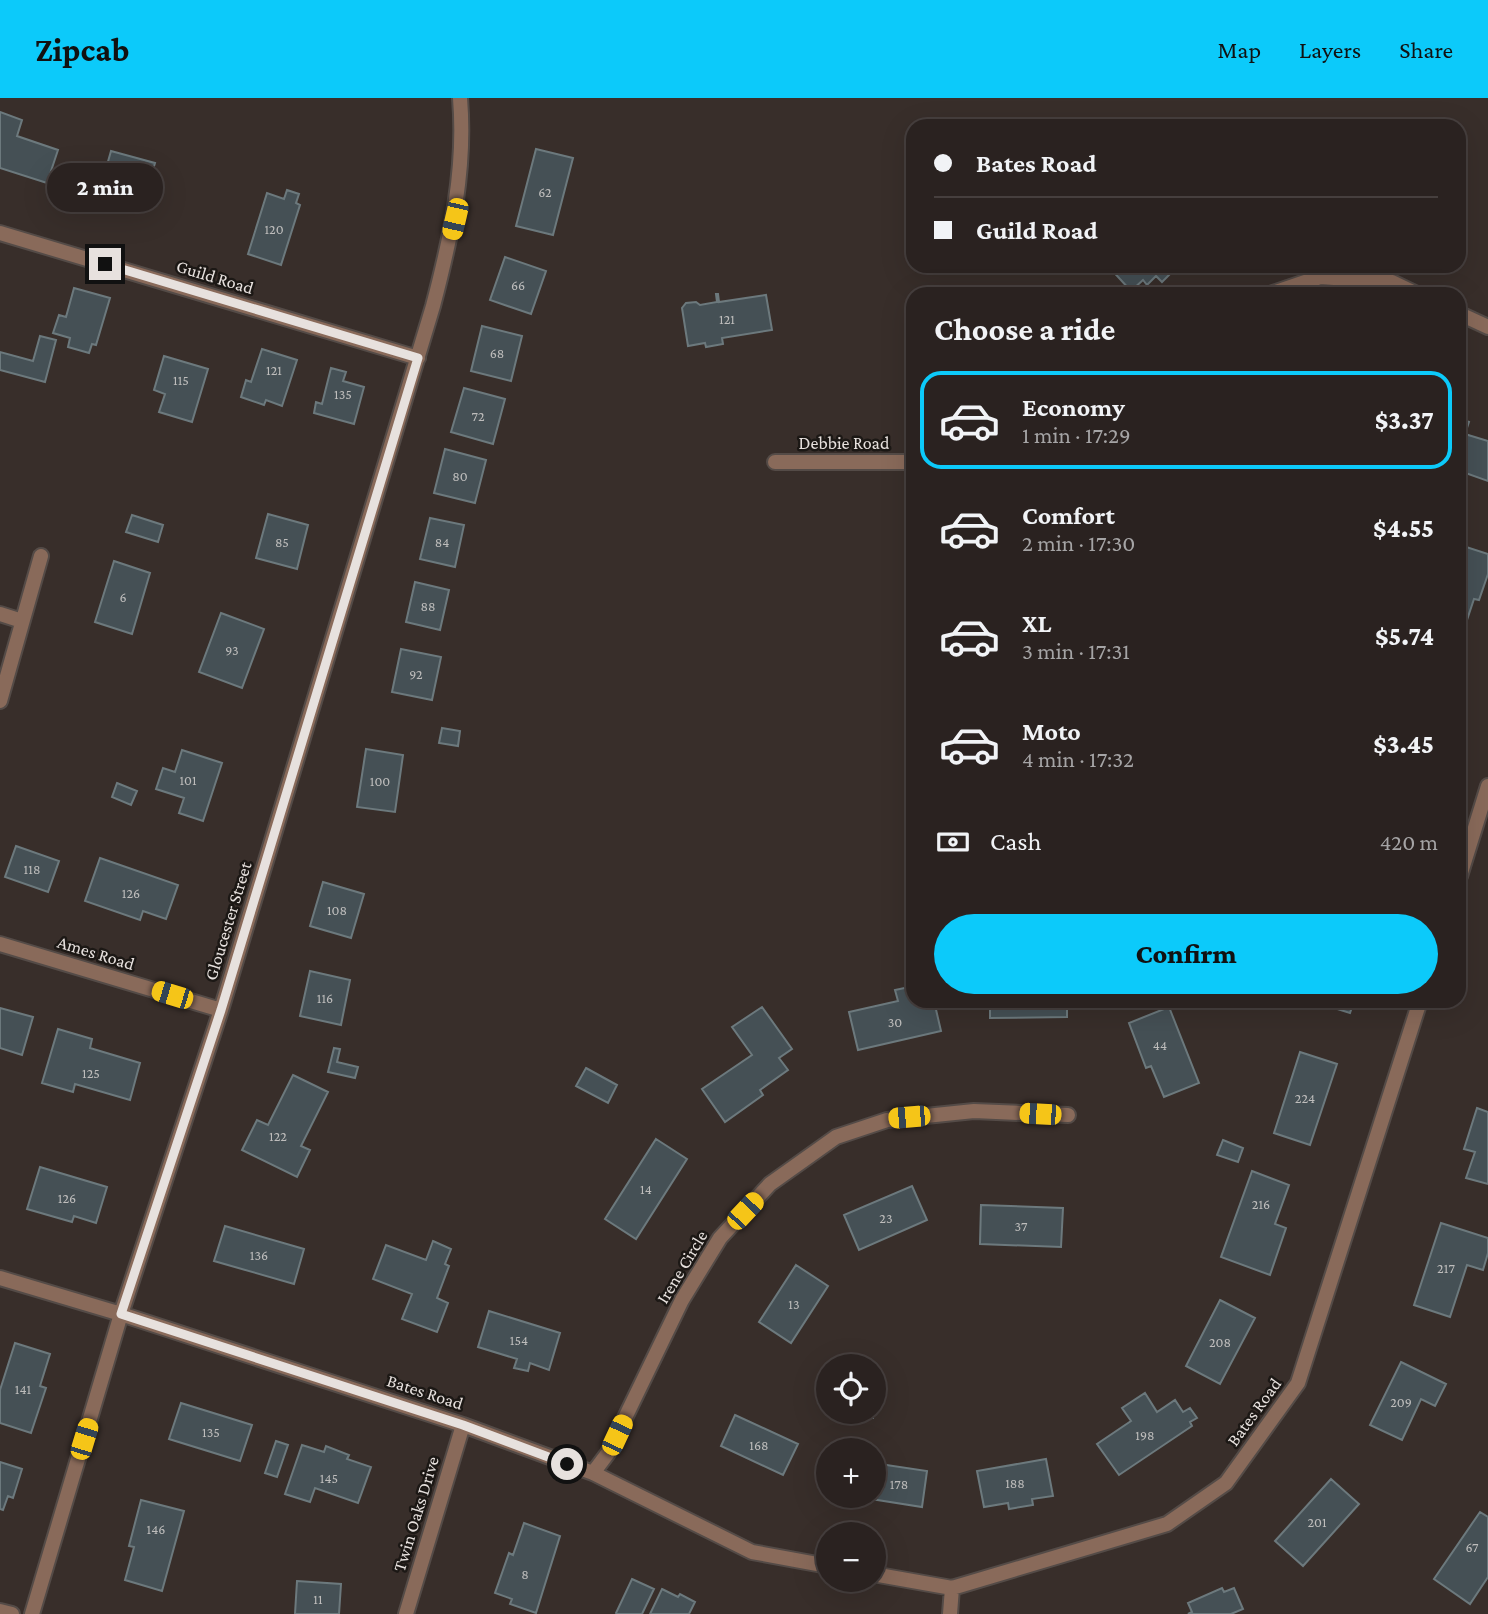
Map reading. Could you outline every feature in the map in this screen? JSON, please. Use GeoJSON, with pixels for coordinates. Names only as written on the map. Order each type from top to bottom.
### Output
{"type":"FeatureCollection","features":[{"type":"Feature","properties":{"kind":"street","name":"Gloucester Street"},"geometry":{"type":"LineString","coordinates":[[32,1614],[121,1314],[221,1010],[418,358],[455,219],[461,176],[463,126],[460,98]]}},
{"type":"Feature","properties":{"kind":"street","name":"Guild Road"},"geometry":{"type":"LineString","coordinates":[[0,233],[418,358]]}},
{"type":"Feature","properties":{"kind":"street"},"geometry":{"type":"LineString","coordinates":[[1291,287],[1320,277],[1392,282],[1402,287]]}},
{"type":"Feature","properties":{"kind":"street"},"geometry":{"type":"LineString","coordinates":[[1466,317],[1488,327]]}},
{"type":"Feature","properties":{"kind":"street","name":"Debbie Road"},"geometry":{"type":"LineString","coordinates":[[775,463],[906,462]]}},
{"type":"Feature","properties":{"kind":"street"},"geometry":{"type":"LineString","coordinates":[[0,701],[41,555]]}},
{"type":"Feature","properties":{"kind":"street"},"geometry":{"type":"LineString","coordinates":[[0,614],[22,621]]}},
{"type":"Feature","properties":{"kind":"street"},"geometry":{"type":"LineString","coordinates":[[1466,857],[1488,786]]}},
{"type":"Feature","properties":{"kind":"street","name":"Ames Road"},"geometry":{"type":"LineString","coordinates":[[0,944],[221,1010]]}},
{"type":"Feature","properties":{"kind":"street","name":"Bates Road"},"geometry":{"type":"LineString","coordinates":[[886,1576],[952,1588],[1167,1524],[1226,1482],[1298,1383],[1418,1008]]}},
{"type":"Feature","properties":{"kind":"street","name":"Irene Circle"},"geometry":{"type":"LineString","coordinates":[[593,1474],[608,1453],[682,1300],[720,1238],[770,1184],[836,1138],[887,1119],[974,1111],[1068,1115]]}},
{"type":"Feature","properties":{"kind":"street","name":"Bates Road"},"geometry":{"type":"LineString","coordinates":[[0,1278],[121,1314],[463,1425],[593,1474],[752,1552],[816,1564]]}},
{"type":"Feature","properties":{"kind":"street","name":"Twin Oaks Drive"},"geometry":{"type":"LineString","coordinates":[[406,1614],[463,1425]]}},
{"type":"Feature","properties":{"kind":"street"},"geometry":{"type":"LineString","coordinates":[[950,1614],[952,1588]]}},
{"type":"Feature","properties":{"kind":"street"},"geometry":{"type":"LineString","coordinates":[[0,1611],[12,1614]]}},
{"type":"Feature","properties":{"kind":"building"},"geometry":{"type":"Polygon","coordinates":[[[0,112],[22,120],[17,136],[58,150],[47,183],[0,168],[0,112]]]}},
{"type":"Feature","properties":{"kind":"building"},"geometry":{"type":"Polygon","coordinates":[[[536,149],[573,158],[553,235],[516,226],[536,149]]]}},
{"type":"Feature","properties":{"kind":"building"},"geometry":{"type":"Polygon","coordinates":[[[111,151],[155,163],[142,205],[99,193],[111,151]]]}},
{"type":"Feature","properties":{"kind":"building"},"geometry":{"type":"Polygon","coordinates":[[[287,190],[299,194],[296,203],[300,205],[281,265],[248,254],[267,193],[284,199],[287,190]]]}},
{"type":"Feature","properties":{"kind":"building"},"geometry":{"type":"Polygon","coordinates":[[[505,257],[546,271],[531,314],[490,300],[505,257]]]}},
{"type":"Feature","properties":{"kind":"building"},"geometry":{"type":"Polygon","coordinates":[[[1114,273],[1171,273],[1162,282],[1156,276],[1147,285],[1143,280],[1135,287],[1127,287],[1114,273]]]}},
{"type":"Feature","properties":{"kind":"building"},"geometry":{"type":"Polygon","coordinates":[[[74,288],[110,298],[96,345],[92,344],[89,353],[68,347],[70,338],[53,333],[59,315],[66,317],[74,288]]]}},
{"type":"Feature","properties":{"kind":"building"},"geometry":{"type":"Polygon","coordinates":[[[716,294],[719,302],[766,295],[772,330],[722,338],[723,344],[688,346],[682,308],[686,303],[696,302],[700,305],[717,302],[716,294]]]}},
{"type":"Feature","properties":{"kind":"building"},"geometry":{"type":"Polygon","coordinates":[[[482,326],[522,336],[511,381],[471,371],[482,326]]]}},
{"type":"Feature","properties":{"kind":"building"},"geometry":{"type":"Polygon","coordinates":[[[40,336],[56,340],[45,382],[0,370],[0,352],[33,361],[40,336]]]}},
{"type":"Feature","properties":{"kind":"building"},"geometry":{"type":"Polygon","coordinates":[[[262,349],[297,360],[282,406],[266,400],[264,405],[241,397],[246,380],[251,382],[262,349]]]}},
{"type":"Feature","properties":{"kind":"building"},"geometry":{"type":"Polygon","coordinates":[[[164,356],[208,369],[192,422],[159,412],[165,394],[154,390],[164,356]]]}},
{"type":"Feature","properties":{"kind":"building"},"geometry":{"type":"Polygon","coordinates":[[[331,368],[346,372],[343,381],[364,387],[354,424],[314,413],[316,402],[322,404],[331,368]]]}},
{"type":"Feature","properties":{"kind":"building"},"geometry":{"type":"Polygon","coordinates":[[[464,388],[505,399],[493,444],[451,432],[464,388]]]}},
{"type":"Feature","properties":{"kind":"building"},"geometry":{"type":"Polygon","coordinates":[[[1466,434],[1488,441],[1488,481],[1466,473],[1466,434]]]}},
{"type":"Feature","properties":{"kind":"building"},"geometry":{"type":"Polygon","coordinates":[[[445,449],[486,460],[475,503],[434,493],[445,449]]]}},
{"type":"Feature","properties":{"kind":"building"},"geometry":{"type":"Polygon","coordinates":[[[268,514],[308,525],[297,569],[256,558],[268,514]]]}},
{"type":"Feature","properties":{"kind":"building"},"geometry":{"type":"Polygon","coordinates":[[[132,515],[163,525],[158,542],[126,532],[132,515]]]}},
{"type":"Feature","properties":{"kind":"building"},"geometry":{"type":"Polygon","coordinates":[[[430,518],[464,525],[455,567],[420,559],[430,518]]]}},
{"type":"Feature","properties":{"kind":"building"},"geometry":{"type":"Polygon","coordinates":[[[1466,547],[1488,554],[1488,574],[1479,600],[1474,599],[1466,623],[1466,547]]]}},
{"type":"Feature","properties":{"kind":"building"},"geometry":{"type":"Polygon","coordinates":[[[114,561],[150,573],[132,634],[95,622],[114,561]]]}},
{"type":"Feature","properties":{"kind":"building"},"geometry":{"type":"Polygon","coordinates":[[[415,582],[449,590],[440,630],[406,622],[415,582]]]}},
{"type":"Feature","properties":{"kind":"building"},"geometry":{"type":"Polygon","coordinates":[[[221,613],[264,629],[242,688],[199,672],[221,613]]]}},
{"type":"Feature","properties":{"kind":"building"},"geometry":{"type":"Polygon","coordinates":[[[401,649],[441,657],[432,700],[392,692],[401,649]]]}},
{"type":"Feature","properties":{"kind":"building"},"geometry":{"type":"Polygon","coordinates":[[[442,728],[460,731],[458,746],[439,743],[442,728]]]}},
{"type":"Feature","properties":{"kind":"building"},"geometry":{"type":"Polygon","coordinates":[[[366,749],[403,755],[395,812],[357,807],[366,749]]]}},
{"type":"Feature","properties":{"kind":"building"},"geometry":{"type":"Polygon","coordinates":[[[182,750],[222,763],[203,821],[179,813],[184,798],[156,789],[163,768],[175,772],[182,750]]]}},
{"type":"Feature","properties":{"kind":"building"},"geometry":{"type":"Polygon","coordinates":[[[117,783],[137,791],[131,805],[112,797],[117,783]]]}},
{"type":"Feature","properties":{"kind":"building"},"geometry":{"type":"Polygon","coordinates":[[[16,846],[59,861],[48,892],[5,877],[16,846]]]}},
{"type":"Feature","properties":{"kind":"building"},"geometry":{"type":"Polygon","coordinates":[[[100,858],[178,885],[166,919],[143,911],[140,920],[85,901],[100,858]]]}},
{"type":"Feature","properties":{"kind":"building"},"geometry":{"type":"Polygon","coordinates":[[[323,882],[364,894],[351,938],[310,926],[323,882]]]}},
{"type":"Feature","properties":{"kind":"building"},"geometry":{"type":"Polygon","coordinates":[[[310,971],[350,980],[341,1025],[300,1016],[310,971]]]}},
{"type":"Feature","properties":{"kind":"building"},"geometry":{"type":"Polygon","coordinates":[[[906,988],[906,1008],[936,1008],[941,1031],[858,1050],[849,1012],[898,1001],[895,990],[906,988]]]}},
{"type":"Feature","properties":{"kind":"building"},"geometry":{"type":"Polygon","coordinates":[[[762,1007],[792,1049],[779,1058],[788,1070],[760,1090],[763,1095],[725,1122],[702,1089],[752,1055],[732,1027],[762,1007]]]}},
{"type":"Feature","properties":{"kind":"building"},"geometry":{"type":"Polygon","coordinates":[[[0,1008],[33,1017],[22,1055],[0,1048],[0,1008]]]}},
{"type":"Feature","properties":{"kind":"building"},"geometry":{"type":"Polygon","coordinates":[[[990,1008],[1067,1008],[1067,1017],[990,1018],[990,1008]]]}},
{"type":"Feature","properties":{"kind":"building"},"geometry":{"type":"Polygon","coordinates":[[[1169,1008],[1199,1083],[1164,1097],[1151,1066],[1146,1068],[1129,1023],[1169,1008]]]}},
{"type":"Feature","properties":{"kind":"building"},"geometry":{"type":"Polygon","coordinates":[[[1334,1008],[1352,1008],[1350,1013],[1334,1008]]]}},
{"type":"Feature","properties":{"kind":"building"},"geometry":{"type":"Polygon","coordinates":[[[58,1029],[92,1039],[90,1048],[140,1063],[130,1100],[75,1084],[73,1092],[42,1083],[58,1029]]]}},
{"type":"Feature","properties":{"kind":"building"},"geometry":{"type":"Polygon","coordinates":[[[334,1048],[340,1049],[337,1062],[358,1067],[355,1078],[328,1072],[334,1048]]]}},
{"type":"Feature","properties":{"kind":"building"},"geometry":{"type":"Polygon","coordinates":[[[1300,1052],[1337,1064],[1310,1145],[1274,1133],[1300,1052]]]}},
{"type":"Feature","properties":{"kind":"building"},"geometry":{"type":"Polygon","coordinates":[[[586,1068],[617,1085],[608,1103],[576,1086],[586,1068]]]}},
{"type":"Feature","properties":{"kind":"building"},"geometry":{"type":"Polygon","coordinates":[[[293,1075],[328,1092],[301,1146],[310,1150],[297,1177],[242,1150],[257,1120],[268,1125],[293,1075]]]}},
{"type":"Feature","properties":{"kind":"building"},"geometry":{"type":"Polygon","coordinates":[[[1477,1108],[1488,1112],[1488,1184],[1466,1178],[1475,1152],[1464,1149],[1477,1108]]]}},
{"type":"Feature","properties":{"kind":"building"},"geometry":{"type":"Polygon","coordinates":[[[656,1139],[687,1159],[636,1239],[605,1219],[656,1139]]]}},
{"type":"Feature","properties":{"kind":"building"},"geometry":{"type":"Polygon","coordinates":[[[1223,1140],[1243,1148],[1238,1162],[1217,1155],[1223,1140]]]}},
{"type":"Feature","properties":{"kind":"building"},"geometry":{"type":"Polygon","coordinates":[[[40,1167],[107,1187],[96,1223],[74,1216],[72,1222],[27,1209],[40,1167]]]}},
{"type":"Feature","properties":{"kind":"building"},"geometry":{"type":"Polygon","coordinates":[[[1252,1171],[1289,1185],[1275,1224],[1286,1228],[1270,1275],[1221,1257],[1252,1171]]]}},
{"type":"Feature","properties":{"kind":"building"},"geometry":{"type":"Polygon","coordinates":[[[912,1186],[927,1220],[859,1250],[844,1215],[912,1186]]]}},
{"type":"Feature","properties":{"kind":"building"},"geometry":{"type":"Polygon","coordinates":[[[981,1205],[1063,1208],[1061,1247],[980,1244],[981,1205]]]}},
{"type":"Feature","properties":{"kind":"building"},"geometry":{"type":"Polygon","coordinates":[[[1441,1223],[1488,1238],[1488,1253],[1483,1270],[1467,1265],[1450,1317],[1414,1305],[1441,1223]]]}},
{"type":"Feature","properties":{"kind":"building"},"geometry":{"type":"Polygon","coordinates":[[[225,1226],[304,1249],[294,1284],[214,1261],[225,1226]]]}},
{"type":"Feature","properties":{"kind":"building"},"geometry":{"type":"Polygon","coordinates":[[[433,1241],[451,1249],[445,1264],[449,1266],[437,1298],[448,1303],[437,1332],[402,1319],[412,1294],[373,1279],[386,1245],[426,1260],[433,1241]]]}},
{"type":"Feature","properties":{"kind":"building"},"geometry":{"type":"Polygon","coordinates":[[[796,1265],[828,1286],[791,1343],[759,1322],[796,1265]]]}},
{"type":"Feature","properties":{"kind":"building"},"geometry":{"type":"Polygon","coordinates":[[[1220,1300],[1255,1318],[1220,1384],[1186,1366],[1220,1300]]]}},
{"type":"Feature","properties":{"kind":"building"},"geometry":{"type":"Polygon","coordinates":[[[489,1311],[560,1333],[549,1370],[530,1363],[528,1371],[514,1368],[517,1359],[478,1347],[489,1311]]]}},
{"type":"Feature","properties":{"kind":"building"},"geometry":{"type":"Polygon","coordinates":[[[15,1343],[50,1354],[40,1386],[46,1388],[31,1433],[0,1423],[0,1390],[15,1343]]]}},
{"type":"Feature","properties":{"kind":"building"},"geometry":{"type":"Polygon","coordinates":[[[1401,1362],[1446,1384],[1435,1406],[1421,1399],[1402,1440],[1370,1425],[1401,1362]]]}},
{"type":"Feature","properties":{"kind":"building"},"geometry":{"type":"Polygon","coordinates":[[[1145,1393],[1157,1412],[1175,1400],[1183,1412],[1190,1408],[1197,1418],[1190,1422],[1192,1426],[1119,1475],[1097,1444],[1131,1421],[1122,1408],[1145,1393]]]}},
{"type":"Feature","properties":{"kind":"building"},"geometry":{"type":"Polygon","coordinates":[[[181,1403],[252,1425],[240,1461],[169,1439],[181,1403]]]}},
{"type":"Feature","properties":{"kind":"building"},"geometry":{"type":"Polygon","coordinates":[[[735,1415],[798,1444],[783,1475],[721,1446],[735,1415]]]}},
{"type":"Feature","properties":{"kind":"building"},"geometry":{"type":"Polygon","coordinates":[[[276,1441],[288,1445],[277,1477],[265,1473],[276,1441]]]}},
{"type":"Feature","properties":{"kind":"building"},"geometry":{"type":"Polygon","coordinates":[[[302,1445],[324,1452],[326,1446],[349,1455],[347,1459],[371,1467],[358,1503],[315,1488],[310,1502],[285,1494],[302,1445]]]}},
{"type":"Feature","properties":{"kind":"building"},"geometry":{"type":"Polygon","coordinates":[[[1046,1459],[1053,1496],[1032,1499],[1033,1505],[1009,1509],[1008,1503],[984,1507],[977,1471],[1046,1459]]]}},
{"type":"Feature","properties":{"kind":"building"},"geometry":{"type":"Polygon","coordinates":[[[0,1462],[22,1469],[13,1498],[8,1496],[3,1510],[0,1509],[0,1462]]]}},
{"type":"Feature","properties":{"kind":"building"},"geometry":{"type":"Polygon","coordinates":[[[886,1465],[927,1471],[922,1507],[886,1501],[886,1465]]]}},
{"type":"Feature","properties":{"kind":"building"},"geometry":{"type":"Polygon","coordinates":[[[1331,1479],[1359,1504],[1303,1566],[1275,1541],[1331,1479]]]}},
{"type":"Feature","properties":{"kind":"building"},"geometry":{"type":"Polygon","coordinates":[[[141,1500],[184,1511],[162,1591],[125,1580],[134,1547],[129,1546],[141,1500]]]}},
{"type":"Feature","properties":{"kind":"building"},"geometry":{"type":"Polygon","coordinates":[[[1480,1512],[1488,1517],[1488,1577],[1470,1604],[1434,1579],[1480,1512]]]}},
{"type":"Feature","properties":{"kind":"building"},"geometry":{"type":"Polygon","coordinates":[[[524,1523],[560,1536],[536,1613],[510,1604],[512,1599],[495,1593],[509,1553],[513,1555],[524,1523]]]}},
{"type":"Feature","properties":{"kind":"building"},"geometry":{"type":"Polygon","coordinates":[[[632,1579],[654,1589],[642,1614],[617,1614],[616,1613],[632,1579]]]}},
{"type":"Feature","properties":{"kind":"building"},"geometry":{"type":"Polygon","coordinates":[[[297,1581],[341,1584],[339,1614],[295,1614],[297,1581]]]}},
{"type":"Feature","properties":{"kind":"building"},"geometry":{"type":"Polygon","coordinates":[[[1222,1588],[1224,1592],[1234,1588],[1243,1609],[1231,1614],[1188,1614],[1192,1612],[1188,1603],[1222,1588]]]}},
{"type":"Feature","properties":{"kind":"building"},"geometry":{"type":"Polygon","coordinates":[[[662,1589],[695,1602],[689,1614],[650,1614],[662,1589]]]}},
{"type":"Feature","properties":{"kind":"route"},"geometry":{"type":"LineString","coordinates":[[105,264],[418,358],[221,1010],[121,1314],[463,1425],[567,1464]]}}]}
